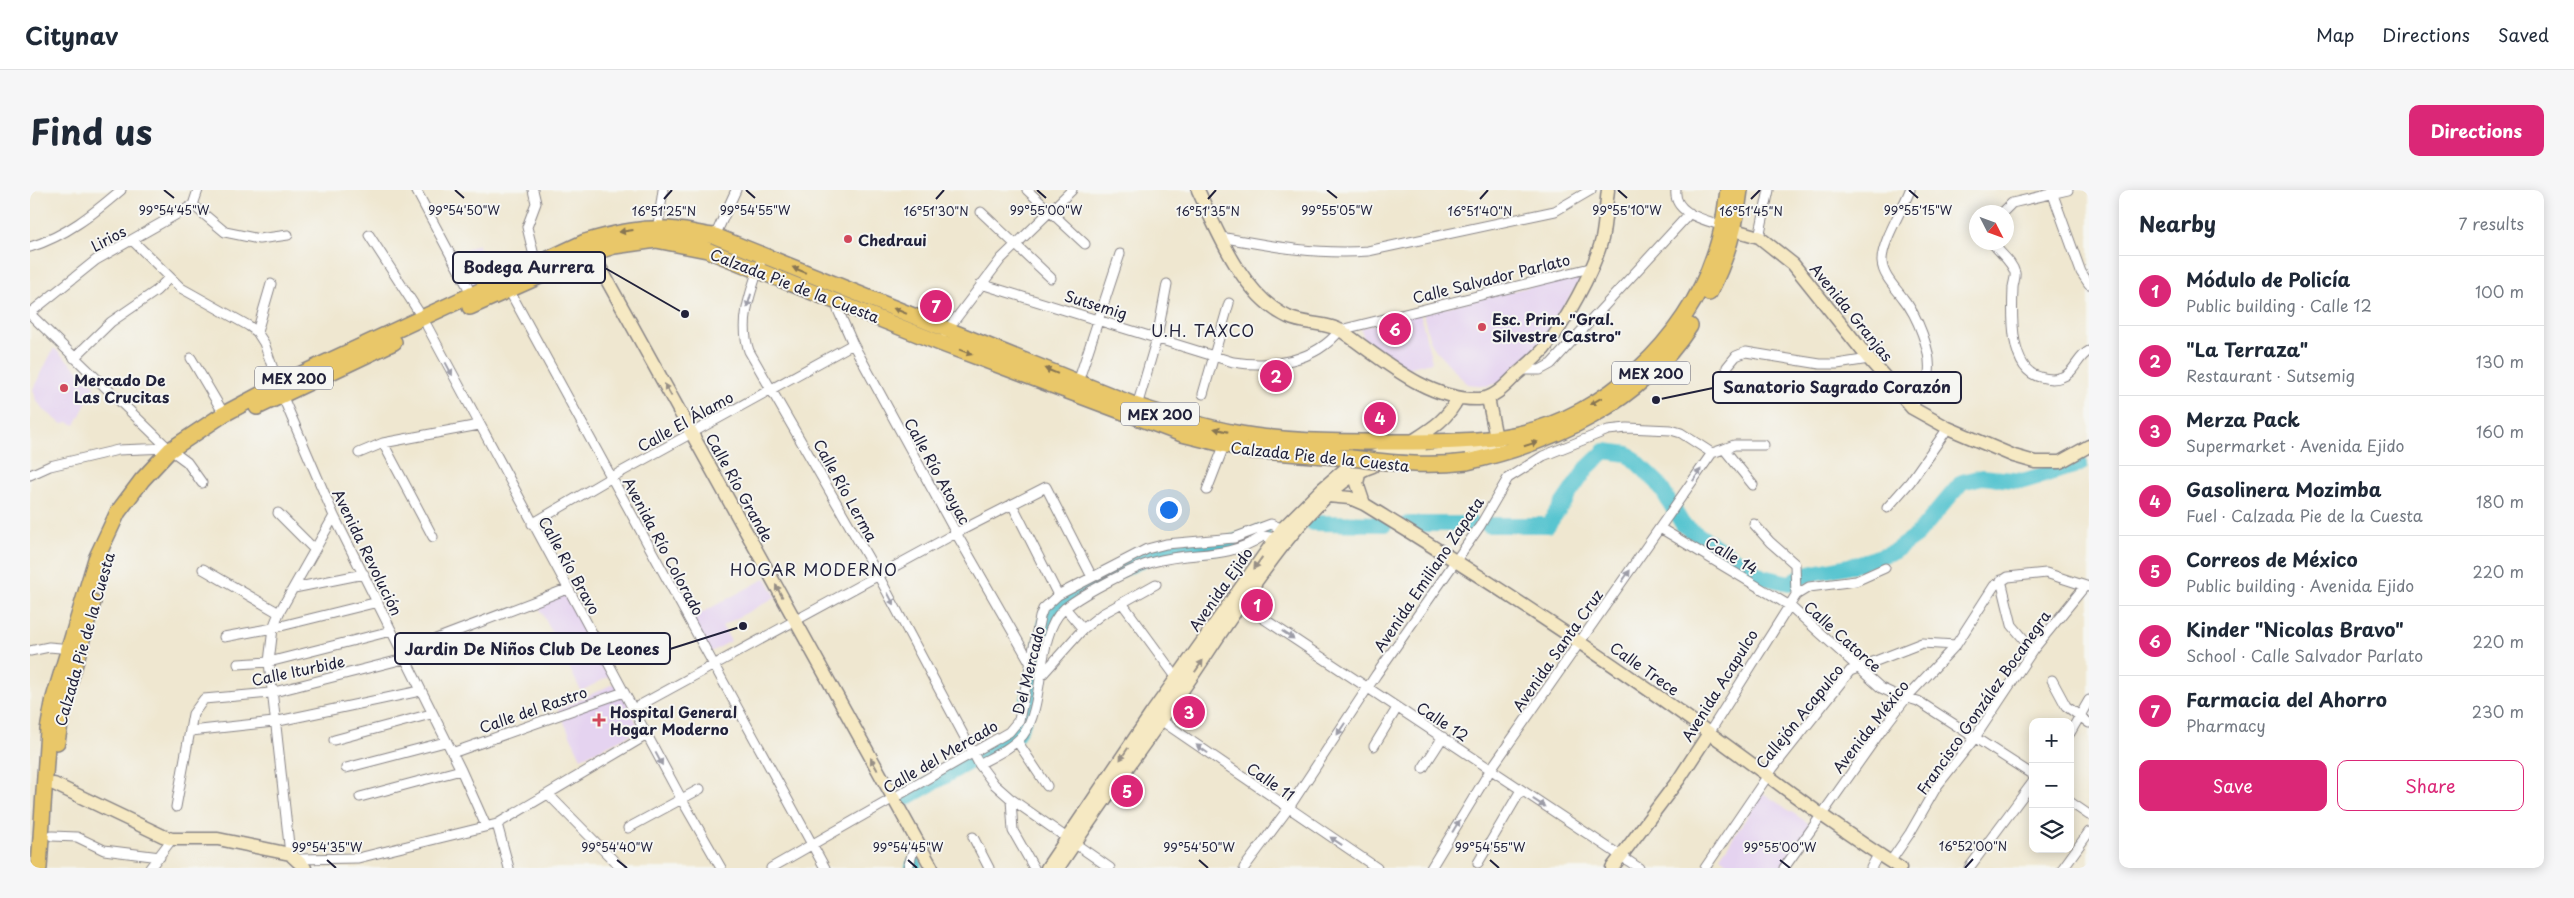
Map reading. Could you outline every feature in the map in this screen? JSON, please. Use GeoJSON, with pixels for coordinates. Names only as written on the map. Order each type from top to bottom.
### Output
{"type":"FeatureCollection","features":[{"type":"Feature","properties":{"kind":"main road"},"geometry":{"type":"LineString","coordinates":[[1198,190],[1233,263],[1261,297],[1277,312],[1290,318],[1340,330],[1369,352],[1427,387],[1458,398],[1488,398],[1544,349],[1579,293],[1602,240],[1608,190]]}},
{"type":"Feature","properties":{"kind":"main road","name":"Calzada Pie de la Cuesta"},"geometry":{"type":"LineString","coordinates":[[50,868],[41,833],[54,784],[58,732],[74,650],[94,582],[114,538],[125,517],[172,451],[224,414],[281,390],[424,322],[472,295],[585,242],[610,234],[657,235],[707,250],[758,270],[842,296],[1162,427],[1224,446],[1273,453],[1351,457],[1406,465],[1436,466],[1467,462],[1509,451],[1551,437],[1583,423],[1611,406],[1660,363],[1678,344],[1710,292],[1720,270],[1738,191]]}},
{"type":"Feature","properties":{"kind":"main road","name":"Calzada Pie de la Cuesta"},"geometry":{"type":"LineString","coordinates":[[943,336],[1078,382],[1137,406],[1189,423],[1233,433],[1296,440],[1351,457],[1411,442],[1496,438],[1520,434],[1574,413],[1626,380],[1671,336],[1684,317],[1707,275],[1729,228]]}},
{"type":"Feature","properties":{"kind":"main road","name":"Avenida Granjas"},"geometry":{"type":"LineString","coordinates":[[1729,228],[1759,238],[1793,264],[1869,359],[1912,408],[1948,428],[2014,456],[2035,462],[2060,462],[2088,448]]}},
{"type":"Feature","properties":{"kind":"main road","name":"Calzada Pie de la Cuesta"},"geometry":{"type":"LineString","coordinates":[[424,322],[509,290],[592,253],[674,229],[715,236],[763,255],[842,296]]}},
{"type":"Feature","properties":{"kind":"main road","name":"Calle Río Grande"},"geometry":{"type":"LineString","coordinates":[[592,253],[932,868]]}},
{"type":"Feature","properties":{"kind":"main road","name":"Calzada Pie de la Cuesta"},"geometry":{"type":"LineString","coordinates":[[172,451],[281,390]]}},
{"type":"Feature","properties":{"kind":"main road"},"geometry":{"type":"LineString","coordinates":[[1411,442],[1438,425],[1450,413],[1458,398]]}},
{"type":"Feature","properties":{"kind":"main road"},"geometry":{"type":"LineString","coordinates":[[1488,398],[1496,438]]}},
{"type":"Feature","properties":{"kind":"main road","name":"Avenida Ejido"},"geometry":{"type":"LineString","coordinates":[[1047,868],[1071,840],[1284,533],[1322,488],[1351,464],[1387,452],[1483,443],[1496,438]]}},
{"type":"Feature","properties":{"kind":"main road","name":"Avenida Ejido"},"geometry":{"type":"LineString","coordinates":[[1284,533],[1328,496],[1351,457],[1389,461],[1485,450],[1509,451]]}},
{"type":"Feature","properties":{"kind":"main road"},"geometry":{"type":"LineString","coordinates":[[1351,457],[1364,504]]}},
{"type":"Feature","properties":{"kind":"main road","name":"Calle Trece"},"geometry":{"type":"LineString","coordinates":[[1328,496],[1350,498],[1364,504],[1456,561],[1579,642],[1709,733],[1820,816],[1895,865]]}},
{"type":"Feature","properties":{"kind":"main road","name":"Calzada Pie de la Cuesta"},"geometry":{"type":"LineString","coordinates":[[39,868],[48,730],[54,698],[74,650]]}},
{"type":"Feature","properties":{"kind":"main road","name":"Avenida Acapulco"},"geometry":{"type":"LineString","coordinates":[[1612,868],[1679,779],[1709,733]]}},
{"type":"Feature","properties":{"kind":"main road"},"geometry":{"type":"LineString","coordinates":[[54,784],[172,839],[218,839],[297,860]]}},
{"type":"Feature","properties":{"kind":"main road","name":"Avenida Ejido"},"geometry":{"type":"LineString","coordinates":[[1058,868],[1071,840]]}},
{"type":"Feature","properties":{"kind":"street"},"geometry":{"type":"LineString","coordinates":[[30,247],[61,236],[97,211],[121,190]]}},
{"type":"Feature","properties":{"kind":"street"},"geometry":{"type":"LineString","coordinates":[[198,190],[193,205],[225,232],[259,239],[288,235]]}},
{"type":"Feature","properties":{"kind":"street"},"geometry":{"type":"LineString","coordinates":[[416,190],[472,295]]}},
{"type":"Feature","properties":{"kind":"street"},"geometry":{"type":"LineString","coordinates":[[533,190],[536,203],[527,227],[536,264]]}},
{"type":"Feature","properties":{"kind":"street"},"geometry":{"type":"LineString","coordinates":[[657,235],[663,190]]}},
{"type":"Feature","properties":{"kind":"street"},"geometry":{"type":"LineString","coordinates":[[715,236],[736,190]]}},
{"type":"Feature","properties":{"kind":"street"},"geometry":{"type":"LineString","coordinates":[[1027,190],[1085,244]]}},
{"type":"Feature","properties":{"kind":"street"},"geometry":{"type":"LineString","coordinates":[[943,336],[1001,258],[1017,245],[1072,190]]}},
{"type":"Feature","properties":{"kind":"street"},"geometry":{"type":"LineString","coordinates":[[1220,237],[1307,252],[1368,251],[1555,211],[1591,190]]}},
{"type":"Feature","properties":{"kind":"street"},"geometry":{"type":"LineString","coordinates":[[1676,190],[1675,198],[1679,206],[1690,213],[1729,228]]}},
{"type":"Feature","properties":{"kind":"street"},"geometry":{"type":"LineString","coordinates":[[1759,238],[1769,190]]}},
{"type":"Feature","properties":{"kind":"street"},"geometry":{"type":"LineString","coordinates":[[1910,190],[1885,244],[1882,261],[1888,279],[1907,303],[1918,321],[1928,359],[1928,374],[1912,408]]}},
{"type":"Feature","properties":{"kind":"street"},"geometry":{"type":"LineString","coordinates":[[2010,205],[2052,192],[2068,190]]}},
{"type":"Feature","properties":{"kind":"street"},"geometry":{"type":"LineString","coordinates":[[2052,192],[2081,272],[2089,284]]}},
{"type":"Feature","properties":{"kind":"street","name":"Lirios"},"geometry":{"type":"LineString","coordinates":[[30,313],[96,260],[193,205]]}},
{"type":"Feature","properties":{"kind":"street"},"geometry":{"type":"LineString","coordinates":[[981,212],[1051,278]]}},
{"type":"Feature","properties":{"kind":"street"},"geometry":{"type":"LineString","coordinates":[[1522,370],[1540,370],[1551,364],[1690,213]]}},
{"type":"Feature","properties":{"kind":"street","name":"Calle Río Bravo"},"geometry":{"type":"LineString","coordinates":[[368,235],[424,322],[682,800],[721,868]]}},
{"type":"Feature","properties":{"kind":"street"},"geometry":{"type":"LineString","coordinates":[[133,240],[181,288],[257,332],[271,284]]}},
{"type":"Feature","properties":{"kind":"street"},"geometry":{"type":"LineString","coordinates":[[1999,250],[2012,266],[2016,275],[2013,286],[2014,333],[2017,351],[2028,370],[2036,376],[2060,378],[2068,374],[2085,353],[2089,351]]}},
{"type":"Feature","properties":{"kind":"street"},"geometry":{"type":"LineString","coordinates":[[1078,382],[1120,254]]}},
{"type":"Feature","properties":{"kind":"street","name":"Calle Río Lerma"},"geometry":{"type":"LineString","coordinates":[[763,255],[743,322],[744,336],[749,350],[773,388],[878,575],[976,759],[994,784],[1011,799],[1110,868]]}},
{"type":"Feature","properties":{"kind":"street","name":"Calle Salvador Parlato"},"geometry":{"type":"LineString","coordinates":[[1340,330],[1590,268]]}},
{"type":"Feature","properties":{"kind":"street"},"geometry":{"type":"LineString","coordinates":[[74,358],[111,322],[156,290],[169,278]]}},
{"type":"Feature","properties":{"kind":"street","name":"Sutsemig"},"geometry":{"type":"LineString","coordinates":[[981,284],[1098,318],[1233,362],[1258,366],[1297,359],[1326,344],[1340,330]]}},
{"type":"Feature","properties":{"kind":"street"},"geometry":{"type":"LineString","coordinates":[[1137,406],[1157,338],[1167,284]]}},
{"type":"Feature","properties":{"kind":"street","name":"Avenida Río Colorado"},"geometry":{"type":"LineString","coordinates":[[509,290],[825,868]]}},
{"type":"Feature","properties":{"kind":"street","name":"Calle Río Atoyac"},"geometry":{"type":"LineString","coordinates":[[842,296],[838,310],[841,321],[956,533],[1030,662]]}},
{"type":"Feature","properties":{"kind":"street"},"geometry":{"type":"LineString","coordinates":[[1203,394],[1229,303]]}},
{"type":"Feature","properties":{"kind":"street"},"geometry":{"type":"LineString","coordinates":[[30,313],[74,358],[172,451],[187,462],[202,483]]}},
{"type":"Feature","properties":{"kind":"street","name":"Avenida Revolución"},"geometry":{"type":"LineString","coordinates":[[257,332],[264,343],[281,390],[334,516],[378,602],[431,714],[461,770],[486,826]]}},
{"type":"Feature","properties":{"kind":"street","name":"Calle El Álamo"},"geometry":{"type":"LineString","coordinates":[[532,524],[612,477],[853,344]]}},
{"type":"Feature","properties":{"kind":"street"},"geometry":{"type":"LineString","coordinates":[[1727,367],[1736,356],[1746,352],[1820,364],[1837,364],[1869,359]]}},
{"type":"Feature","properties":{"kind":"street"},"geometry":{"type":"LineString","coordinates":[[191,358],[224,414]]}},
{"type":"Feature","properties":{"kind":"street"},"geometry":{"type":"LineString","coordinates":[[359,453],[383,443],[479,425]]}},
{"type":"Feature","properties":{"kind":"street","name":"Avenida Emiliano Zapata"},"geometry":{"type":"LineString","coordinates":[[1248,867],[1456,561],[1508,478],[1543,456],[1608,430],[1627,428],[1671,430],[1681,433],[1712,453]]}},
{"type":"Feature","properties":{"kind":"street"},"geometry":{"type":"LineString","coordinates":[[1887,508],[1910,482],[1948,428]]}},
{"type":"Feature","properties":{"kind":"street"},"geometry":{"type":"LineString","coordinates":[[383,443],[433,537]]}},
{"type":"Feature","properties":{"kind":"street"},"geometry":{"type":"LineString","coordinates":[[1712,453],[1734,445],[1764,445]]}},
{"type":"Feature","properties":{"kind":"street"},"geometry":{"type":"LineString","coordinates":[[1207,490],[1224,446]]}},
{"type":"Feature","properties":{"kind":"street"},"geometry":{"type":"LineString","coordinates":[[1724,449],[1753,485]]}},
{"type":"Feature","properties":{"kind":"street"},"geometry":{"type":"LineString","coordinates":[[30,476],[50,466],[118,450],[172,451]]}},
{"type":"Feature","properties":{"kind":"street","name":"Avenida Santa Cruz"},"geometry":{"type":"LineString","coordinates":[[1431,868],[1491,769],[1712,453]]}},
{"type":"Feature","properties":{"kind":"street"},"geometry":{"type":"LineString","coordinates":[[633,709],[956,533],[1046,487],[1092,577]]}},
{"type":"Feature","properties":{"kind":"street"},"geometry":{"type":"LineString","coordinates":[[1012,504],[1058,595]]}},
{"type":"Feature","properties":{"kind":"street"},"geometry":{"type":"LineString","coordinates":[[278,513],[314,549]]}},
{"type":"Feature","properties":{"kind":"street"},"geometry":{"type":"LineString","coordinates":[[334,516],[279,613],[273,628],[269,662],[274,722],[297,860],[358,858],[497,824],[647,735]]}},
{"type":"Feature","properties":{"kind":"street","name":"Calle del Mercado"},"geometry":{"type":"LineString","coordinates":[[771,868],[893,799],[976,759],[1015,726],[1040,617],[1043,609],[1058,595],[1147,549],[1166,544],[1234,538],[1271,524],[1284,533]]}},
{"type":"Feature","properties":{"kind":"street"},"geometry":{"type":"LineString","coordinates":[[1754,524],[1770,542],[1795,564],[1796,594],[1809,587],[1856,581],[1885,568]]}},
{"type":"Feature","properties":{"kind":"street","name":"Calle 14"},"geometry":{"type":"LineString","coordinates":[[1660,528],[1790,606]]}},
{"type":"Feature","properties":{"kind":"street","name":"Del Mercado"},"geometry":{"type":"LineString","coordinates":[[976,759],[1017,741],[1028,726],[1052,626],[1065,608],[1124,573],[1153,562],[1228,552],[1246,547],[1262,536],[1284,533]]}},
{"type":"Feature","properties":{"kind":"street"},"geometry":{"type":"LineString","coordinates":[[202,569],[279,613]]}},
{"type":"Feature","properties":{"kind":"street"},"geometry":{"type":"LineString","coordinates":[[2033,650],[2012,625],[2001,580],[2008,577],[2046,573],[2087,587]]}},
{"type":"Feature","properties":{"kind":"street"},"geometry":{"type":"LineString","coordinates":[[294,588],[364,574]]}},
{"type":"Feature","properties":{"kind":"street","name":"Avenida México"},"geometry":{"type":"LineString","coordinates":[[1784,868],[1906,697],[1956,645],[1994,586],[2001,580]]}},
{"type":"Feature","properties":{"kind":"street"},"geometry":{"type":"LineString","coordinates":[[1039,678],[1083,629],[1122,603],[1156,584]]}},
{"type":"Feature","properties":{"kind":"street","name":"Francisco González Bocanegra"},"geometry":{"type":"LineString","coordinates":[[1895,865],[1910,833],[1937,786],[1974,739],[2033,650],[2087,587]]}},
{"type":"Feature","properties":{"kind":"street","name":"Calle Iturbide"},"geometry":{"type":"LineString","coordinates":[[191,731],[193,714],[204,699],[270,692],[403,655],[568,588]]}},
{"type":"Feature","properties":{"kind":"street","name":"Avenida Acapulco"},"geometry":{"type":"LineString","coordinates":[[1709,733],[1796,594]]}},
{"type":"Feature","properties":{"kind":"street","name":"Calle 12"},"geometry":{"type":"LineString","coordinates":[[1237,601],[1639,868]]}},
{"type":"Feature","properties":{"kind":"street"},"geometry":{"type":"LineString","coordinates":[[224,637],[273,628],[378,602]]}},
{"type":"Feature","properties":{"kind":"street"},"geometry":{"type":"LineString","coordinates":[[1122,603],[1181,682]]}},
{"type":"Feature","properties":{"kind":"street","name":"Calle Catorce"},"geometry":{"type":"LineString","coordinates":[[1790,606],[1881,688],[1918,701],[1974,739],[2029,773]]}},
{"type":"Feature","properties":{"kind":"street"},"geometry":{"type":"LineString","coordinates":[[1065,608],[1083,629]]}},
{"type":"Feature","properties":{"kind":"street"},"geometry":{"type":"LineString","coordinates":[[238,664],[269,662],[391,631]]}},
{"type":"Feature","properties":{"kind":"street","name":"Callejón Acapulco"},"geometry":{"type":"LineString","coordinates":[[1705,868],[1767,777],[1850,671],[1922,643],[1956,645]]}},
{"type":"Feature","properties":{"kind":"street"},"geometry":{"type":"LineString","coordinates":[[30,651],[49,647],[74,650]]}},
{"type":"Feature","properties":{"kind":"street"},"geometry":{"type":"LineString","coordinates":[[2052,680],[2066,706],[2089,723]]}},
{"type":"Feature","properties":{"kind":"street"},"geometry":{"type":"LineString","coordinates":[[176,807],[191,731],[274,722],[420,691]]}},
{"type":"Feature","properties":{"kind":"street","name":"Calle del Rastro"},"geometry":{"type":"LineString","coordinates":[[452,752],[624,692]]}},
{"type":"Feature","properties":{"kind":"street"},"geometry":{"type":"LineString","coordinates":[[2074,726],[2089,700]]}},
{"type":"Feature","properties":{"kind":"street"},"geometry":{"type":"LineString","coordinates":[[1374,746],[1397,708]]}},
{"type":"Feature","properties":{"kind":"street"},"geometry":{"type":"LineString","coordinates":[[334,740],[431,714]]}},
{"type":"Feature","properties":{"kind":"street","name":"Calle 11"},"geometry":{"type":"LineString","coordinates":[[1156,717],[1377,868]]}},
{"type":"Feature","properties":{"kind":"street"},"geometry":{"type":"LineString","coordinates":[[1423,768],[1443,737]]}},
{"type":"Feature","properties":{"kind":"street"},"geometry":{"type":"LineString","coordinates":[[1017,741],[1047,786]]}},
{"type":"Feature","properties":{"kind":"street"},"geometry":{"type":"LineString","coordinates":[[346,768],[445,742]]}},
{"type":"Feature","properties":{"kind":"street"},"geometry":{"type":"LineString","coordinates":[[360,797],[461,770]]}},
{"type":"Feature","properties":{"kind":"street"},"geometry":{"type":"LineString","coordinates":[[1969,868],[2029,787]]}},
{"type":"Feature","properties":{"kind":"street"},"geometry":{"type":"LineString","coordinates":[[628,828],[700,789]]}},
{"type":"Feature","properties":{"kind":"street"},"geometry":{"type":"LineString","coordinates":[[1478,863],[1521,790]]}},
{"type":"Feature","properties":{"kind":"street"},"geometry":{"type":"LineString","coordinates":[[548,794],[621,868]]}},
{"type":"Feature","properties":{"kind":"street"},"geometry":{"type":"LineString","coordinates":[[1011,799],[1013,831],[1034,868]]}},
{"type":"Feature","properties":{"kind":"street"},"geometry":{"type":"LineString","coordinates":[[2074,805],[2089,815]]}},
{"type":"Feature","properties":{"kind":"street"},"geometry":{"type":"LineString","coordinates":[[497,824],[509,868]]}},
{"type":"Feature","properties":{"kind":"street"},"geometry":{"type":"LineString","coordinates":[[2063,868],[2089,832]]}},
{"type":"Feature","properties":{"kind":"street"},"geometry":{"type":"LineString","coordinates":[[41,833],[77,837],[104,850],[160,857]]}},
{"type":"Feature","properties":{"kind":"street"},"geometry":{"type":"LineString","coordinates":[[973,837],[989,868]]}},
{"type":"Feature","properties":{"kind":"street"},"geometry":{"type":"LineString","coordinates":[[150,868],[172,839]]}},
{"type":"Feature","properties":{"kind":"street"},"geometry":{"type":"LineString","coordinates":[[908,868],[916,841]]}},
{"type":"Feature","properties":{"kind":"street"},"geometry":{"type":"LineString","coordinates":[[1871,868],[1878,855]]}},
{"type":"Feature","properties":{"kind":"shaded area"},"geometry":{"type":"Polygon","coordinates":[[[478,244],[491,276],[465,290],[452,257],[478,244]]]}},
{"type":"Feature","properties":{"kind":"shaded area"},"geometry":{"type":"Polygon","coordinates":[[[1584,273],[1543,340],[1502,382],[1488,386],[1467,384],[1431,345],[1423,313],[1584,273]]]}},
{"type":"Feature","properties":{"kind":"shaded area"},"geometry":{"type":"Polygon","coordinates":[[[1420,313],[1432,362],[1403,369],[1365,344],[1361,328],[1420,313]]]}},
{"type":"Feature","properties":{"kind":"shaded area","name":"Mercado De Las Crucitas"},"geometry":{"type":"Polygon","coordinates":[[[54,348],[95,386],[75,425],[67,422],[62,424],[44,410],[36,400],[33,389],[54,348]]]}},
{"type":"Feature","properties":{"kind":"shaded area"},"geometry":{"type":"Polygon","coordinates":[[[766,578],[776,597],[722,626],[731,641],[709,653],[692,618],[766,578]]]}},
{"type":"Feature","properties":{"kind":"shaded area"},"geometry":{"type":"Polygon","coordinates":[[[564,592],[610,676],[581,691],[537,603],[564,592]]]}},
{"type":"Feature","properties":{"kind":"shaded area","name":"Hospital General Hogar Moderno"},"geometry":{"type":"Polygon","coordinates":[[[617,682],[640,730],[581,758],[558,710],[617,682]]]}},
{"type":"Feature","properties":{"kind":"shaded area"},"geometry":{"type":"Polygon","coordinates":[[[1763,793],[1811,825],[1782,868],[1734,868],[1720,857],[1763,793]]]}},
{"type":"Feature","properties":{"kind":"waterway"},"geometry":{"type":"LineString","coordinates":[[1488,525],[1548,525],[1587,468],[1605,451],[1628,454],[1658,483],[1683,525],[1762,577],[1789,583],[1809,574],[1853,565],[1893,552],[1917,535],[1962,482],[1982,477],[2023,481],[2080,464]]}},
{"type":"Feature","properties":{"kind":"waterway"},"geometry":{"type":"LineString","coordinates":[[1313,523],[1385,524]]}},
{"type":"Feature","properties":{"kind":"waterway"},"geometry":{"type":"LineString","coordinates":[[1408,524],[1473,524]]}},
{"type":"Feature","properties":{"kind":"waterway"},"geometry":{"type":"LineString","coordinates":[[906,798],[1016,735],[1023,722],[1046,622],[1057,605],[1109,575],[1164,550],[1223,546],[1263,532]]}},
{"type":"Feature","properties":{"kind":"waterway"},"geometry":{"type":"LineString","coordinates":[[913,868],[914,864]]}},
{"type":"Feature","properties":{"kind":"place","name":"Chedraui"},"geometry":{"type":"Point","coordinates":[848,239]}},
{"type":"Feature","properties":{"kind":"place","name":"Farmacia del Ahorro"},"geometry":{"type":"Point","coordinates":[936,306]}},
{"type":"Feature","properties":{"kind":"place","name":"Bodega Aurrera"},"geometry":{"type":"Point","coordinates":[685,314]}},
{"type":"Feature","properties":{"kind":"place","name":"Esc. Prim. \"Gral. Silvestre Castro\""},"geometry":{"type":"Point","coordinates":[1482,327]}},
{"type":"Feature","properties":{"kind":"place","name":"Kinder \"Nicolas Bravo\""},"geometry":{"type":"Point","coordinates":[1395,329]}},
{"type":"Feature","properties":{"kind":"place","name":"\"La Terraza\""},"geometry":{"type":"Point","coordinates":[1276,376]}},
{"type":"Feature","properties":{"kind":"place","name":"Mercado De Las Crucitas"},"geometry":{"type":"Point","coordinates":[64,388]}},
{"type":"Feature","properties":{"kind":"place","name":"Sanatorio Sagrado Corazón"},"geometry":{"type":"Point","coordinates":[1656,400]}},
{"type":"Feature","properties":{"kind":"place","name":"Gasolinera Mozimba"},"geometry":{"type":"Point","coordinates":[1380,418]}},
{"type":"Feature","properties":{"kind":"place","name":"Módulo de Policía"},"geometry":{"type":"Point","coordinates":[1257,605]}},
{"type":"Feature","properties":{"kind":"place","name":"Jardin De Niños Club De Leones"},"geometry":{"type":"Point","coordinates":[743,626]}},
{"type":"Feature","properties":{"kind":"place","name":"Merza Pack"},"geometry":{"type":"Point","coordinates":[1189,712]}},
{"type":"Feature","properties":{"kind":"place","name":"Hospital General Hogar Moderno"},"geometry":{"type":"Point","coordinates":[599,720]}},
{"type":"Feature","properties":{"kind":"place","name":"Correos de México"},"geometry":{"type":"Point","coordinates":[1127,791]}},
{"type":"Feature","properties":{"kind":"district","name":"U.H. TAXCO"},"geometry":{"type":"Point","coordinates":[1203,330]}},
{"type":"Feature","properties":{"kind":"district","name":"HOGAR MODERNO"},"geometry":{"type":"Point","coordinates":[814,569]}}]}
